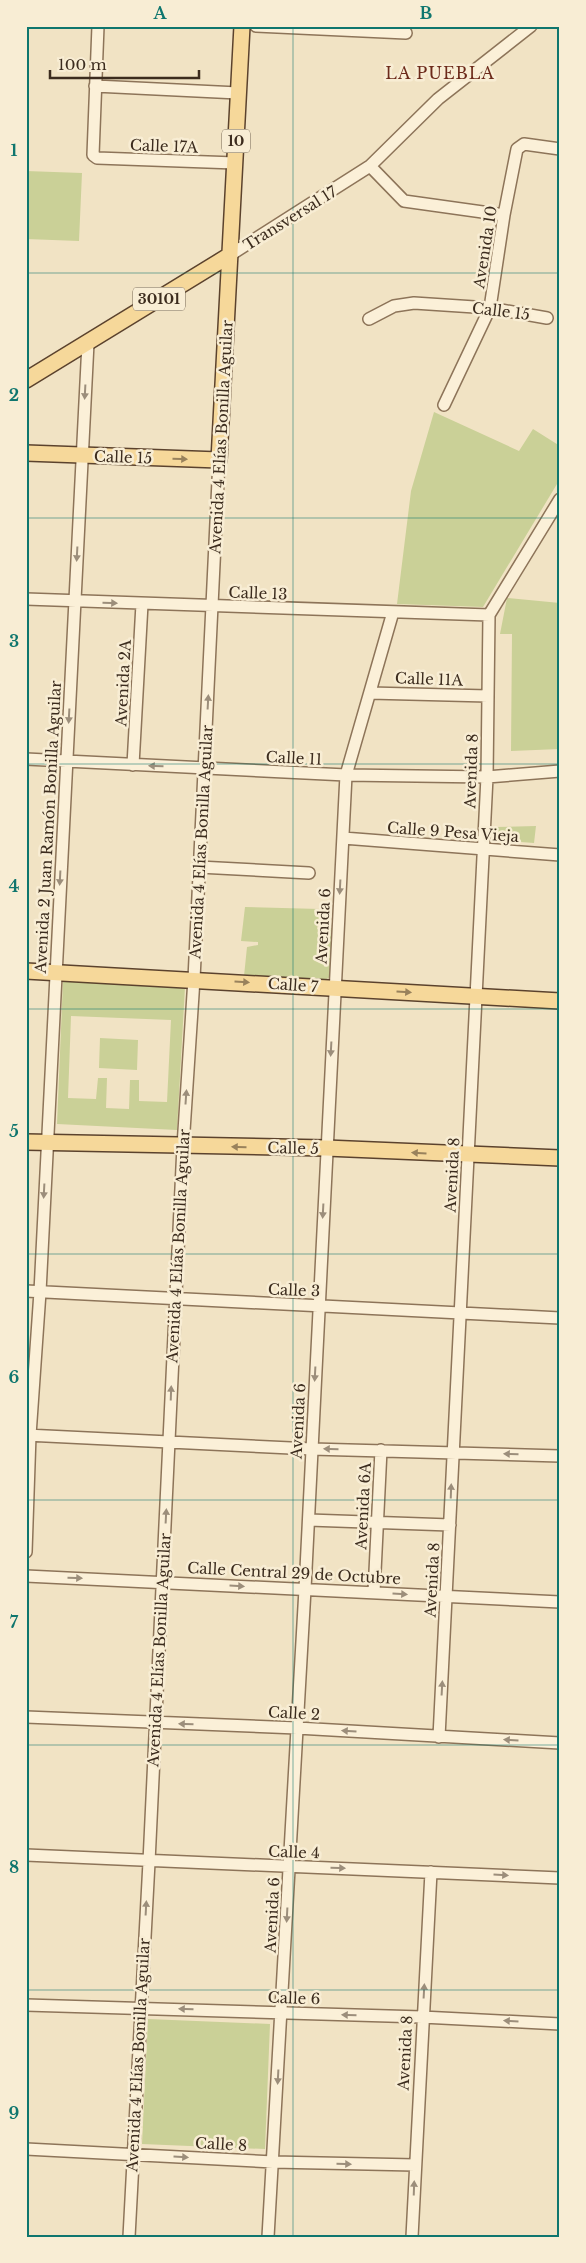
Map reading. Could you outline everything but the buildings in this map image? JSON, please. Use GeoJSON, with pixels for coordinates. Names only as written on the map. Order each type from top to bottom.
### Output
{"type":"FeatureCollection","features":[{"type":"Feature","properties":{"kind":"main road","name":"10"},"geometry":{"type":"LineString","coordinates":[[230,255],[242,26]]}},
{"type":"Feature","properties":{"kind":"main road","name":"Transversal 17"},"geometry":{"type":"LineString","coordinates":[[26,380],[230,255]]}},
{"type":"Feature","properties":{"kind":"main road","name":"Avenida 4 Elías Bonilla Aguilar"},"geometry":{"type":"LineString","coordinates":[[219,460],[230,255]]}},
{"type":"Feature","properties":{"kind":"main road"},"geometry":{"type":"LineString","coordinates":[[212,266],[228,301]]}},
{"type":"Feature","properties":{"kind":"main road","name":"Calle 15"},"geometry":{"type":"LineString","coordinates":[[26,453],[219,460]]}},
{"type":"Feature","properties":{"kind":"main road","name":"Calle 7"},"geometry":{"type":"LineString","coordinates":[[26,971],[560,1001]]}},
{"type":"Feature","properties":{"kind":"main road","name":"Calle 5"},"geometry":{"type":"LineString","coordinates":[[26,1142],[326,1148],[468,1156],[560,1158]]}},
{"type":"Feature","properties":{"kind":"street"},"geometry":{"type":"LineString","coordinates":[[98,26],[95,86],[238,93]]}},
{"type":"Feature","properties":{"kind":"street"},"geometry":{"type":"LineString","coordinates":[[256,26],[406,33]]}},
{"type":"Feature","properties":{"kind":"street","name":"Transversal 17"},"geometry":{"type":"LineString","coordinates":[[230,255],[370,166],[438,99],[532,26]]}},
{"type":"Feature","properties":{"kind":"street","name":"Calle 17A"},"geometry":{"type":"LineString","coordinates":[[95,86],[93,155],[96,158],[235,163]]}},
{"type":"Feature","properties":{"kind":"street","name":"Avenida 10"},"geometry":{"type":"LineString","coordinates":[[444,405],[490,308],[504,215],[517,149],[524,144],[560,149]]}},
{"type":"Feature","properties":{"kind":"street"},"geometry":{"type":"LineString","coordinates":[[370,166],[404,201],[504,215]]}},
{"type":"Feature","properties":{"kind":"street","name":"Calle 15"},"geometry":{"type":"LineString","coordinates":[[369,319],[394,306],[414,303],[490,308],[547,318]]}},
{"type":"Feature","properties":{"kind":"street","name":"Avenida 2 Juan Ramón Bonilla Aguilar"},"geometry":{"type":"LineString","coordinates":[[26,1552],[28,1435],[40,1292],[46,1142],[88,343]]}},
{"type":"Feature","properties":{"kind":"street","name":"Avenida 4 Elías Bonilla Aguilar"},"geometry":{"type":"LineString","coordinates":[[129,2237],[219,460]]}},
{"type":"Feature","properties":{"kind":"street"},"geometry":{"type":"LineString","coordinates":[[489,615],[560,499]]}},
{"type":"Feature","properties":{"kind":"street","name":"Calle 13"},"geometry":{"type":"LineString","coordinates":[[26,599],[213,607],[489,615]]}},
{"type":"Feature","properties":{"kind":"street","name":"Avenida 2A"},"geometry":{"type":"LineString","coordinates":[[133,765],[142,604]]}},
{"type":"Feature","properties":{"kind":"street","name":"Avenida 6"},"geometry":{"type":"LineString","coordinates":[[268,2237],[305,1589],[346,775],[393,612]]}},
{"type":"Feature","properties":{"kind":"street","name":"Avenida 8"},"geometry":{"type":"LineString","coordinates":[[439,1737],[484,849],[489,615]]}},
{"type":"Feature","properties":{"kind":"street","name":"Calle 11A"},"geometry":{"type":"LineString","coordinates":[[370,693],[488,696]]}},
{"type":"Feature","properties":{"kind":"street","name":"Calle 11"},"geometry":{"type":"LineString","coordinates":[[26,759],[346,775],[487,777],[560,771]]}},
{"type":"Feature","properties":{"kind":"street","name":"Calle 9 Pesa Vieja"},"geometry":{"type":"LineString","coordinates":[[343,838],[560,855]]}},
{"type":"Feature","properties":{"kind":"street"},"geometry":{"type":"LineString","coordinates":[[199,867],[309,873]]}},
{"type":"Feature","properties":{"kind":"street","name":"Calle 3"},"geometry":{"type":"LineString","coordinates":[[26,1291],[560,1318]]}},
{"type":"Feature","properties":{"kind":"street"},"geometry":{"type":"LineString","coordinates":[[28,1435],[312,1449],[453,1451],[560,1456]]}},
{"type":"Feature","properties":{"kind":"street","name":"Avenida 6A"},"geometry":{"type":"LineString","coordinates":[[374,1592],[381,1450]]}},
{"type":"Feature","properties":{"kind":"street"},"geometry":{"type":"LineString","coordinates":[[308,1520],[450,1525]]}},
{"type":"Feature","properties":{"kind":"street","name":"Calle Central 29 de Octubre"},"geometry":{"type":"LineString","coordinates":[[26,1576],[560,1602]]}},
{"type":"Feature","properties":{"kind":"street","name":"Calle 2"},"geometry":{"type":"LineString","coordinates":[[26,1717],[297,1728],[560,1743]]}},
{"type":"Feature","properties":{"kind":"street","name":"Calle 4"},"geometry":{"type":"LineString","coordinates":[[26,1856],[560,1878]]}},
{"type":"Feature","properties":{"kind":"street","name":"Avenida 8"},"geometry":{"type":"LineString","coordinates":[[412,2237],[431,1872]]}},
{"type":"Feature","properties":{"kind":"street","name":"Calle 6"},"geometry":{"type":"LineString","coordinates":[[26,2005],[282,2012],[560,2024]]}},
{"type":"Feature","properties":{"kind":"street","name":"Calle 8"},"geometry":{"type":"LineString","coordinates":[[26,2149],[273,2162],[415,2165]]}},
{"type":"Feature","properties":{"kind":"green space"},"geometry":{"type":"Polygon","coordinates":[[[26,171],[82,173],[79,241],[26,239],[26,171]]]}},
{"type":"Feature","properties":{"kind":"green space"},"geometry":{"type":"Polygon","coordinates":[[[434,412],[519,451],[533,429],[560,446],[560,479],[483,607],[397,604],[411,491],[434,412]]]}},
{"type":"Feature","properties":{"kind":"green space"},"geometry":{"type":"Polygon","coordinates":[[[507,598],[560,603],[560,749],[511,751],[512,634],[500,634],[507,598]]]}},
{"type":"Feature","properties":{"kind":"green space"},"geometry":{"type":"Polygon","coordinates":[[[536,826],[534,843],[494,840],[495,827],[536,826]]]}},
{"type":"Feature","properties":{"kind":"green space"},"geometry":{"type":"Polygon","coordinates":[[[245,907],[320,909],[317,929],[332,928],[330,977],[323,981],[244,976],[247,947],[258,945],[258,942],[241,941],[245,907]]]}},
{"type":"Feature","properties":{"kind":"green space"},"geometry":{"type":"Polygon","coordinates":[[[63,981],[185,987],[177,1130],[57,1124],[63,981]],[[71,1016],[68,1098],[96,1099],[98,1078],[107,1078],[106,1108],[129,1109],[130,1080],[139,1080],[139,1101],[167,1102],[171,1020],[71,1016]]]}},
{"type":"Feature","properties":{"kind":"green space"},"geometry":{"type":"Polygon","coordinates":[[[100,1038],[138,1040],[137,1070],[99,1068],[100,1038]]]}},
{"type":"Feature","properties":{"kind":"green space"},"geometry":{"type":"Polygon","coordinates":[[[148,2019],[270,2024],[265,2149],[142,2144],[148,2019]]]}},
{"type":"Feature","properties":{"kind":"district","name":"LA PUEBLA"},"geometry":{"type":"Point","coordinates":[440,73]}}]}
